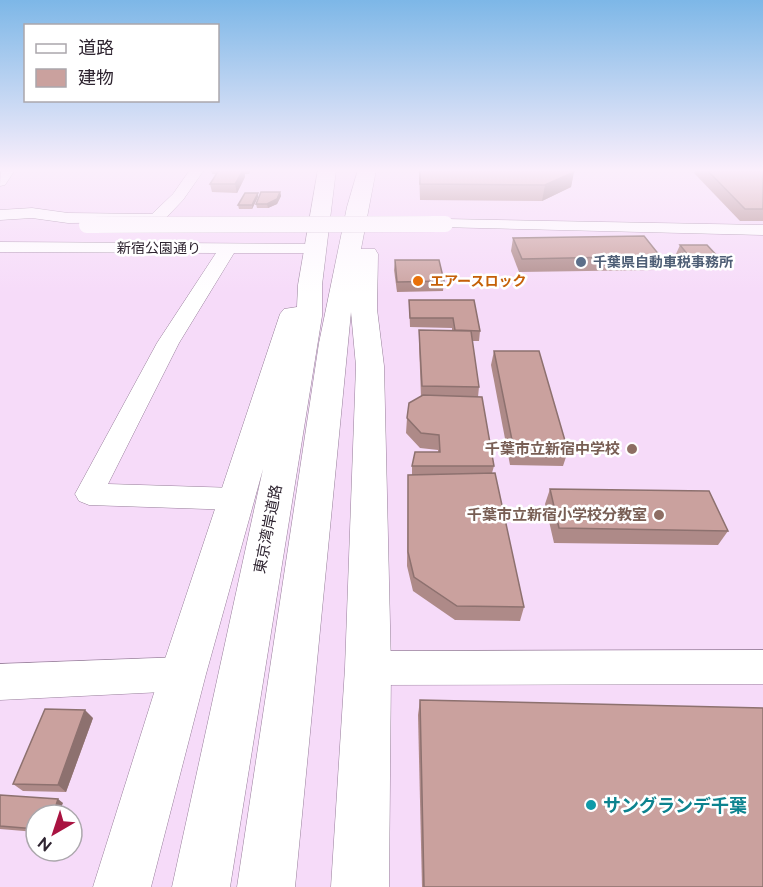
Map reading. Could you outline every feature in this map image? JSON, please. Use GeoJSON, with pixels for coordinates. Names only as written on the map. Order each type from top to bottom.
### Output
{"type":"FeatureCollection","features":[{"type":"Feature","properties":{"kind":"highway","name":"東京湾岸道路"},"geometry":{"type":"LineString","coordinates":[[201,887],[309,316],[321,211]]}},
{"type":"Feature","properties":{"kind":"highway"},"geometry":{"type":"LineString","coordinates":[[266,887],[333,343],[356,211]]}},
{"type":"Feature","properties":{"kind":"highway"},"geometry":{"type":"LineString","coordinates":[[360,887],[368,668],[370,366],[364,309],[370,211]]}},
{"type":"Feature","properties":{"kind":"highway"},"geometry":{"type":"LineString","coordinates":[[122,887],[183,674],[290,323],[314,266]]}},
{"type":"Feature","properties":{"kind":"street"},"geometry":{"type":"LineString","coordinates":[[0,214],[32,213],[68,218],[156,219],[164,211]]}},
{"type":"Feature","properties":{"kind":"street"},"geometry":{"type":"LineString","coordinates":[[0,228],[87,225],[445,224],[763,230]]}},
{"type":"Feature","properties":{"kind":"street","name":"新宿公園通り"},"geometry":{"type":"LineString","coordinates":[[0,247],[228,248],[314,266]]}},
{"type":"Feature","properties":{"kind":"street"},"geometry":{"type":"LineString","coordinates":[[228,248],[168,343],[89,494],[236,499]]}},
{"type":"Feature","properties":{"kind":"street"},"geometry":{"type":"LineString","coordinates":[[368,668],[763,667]]}},
{"type":"Feature","properties":{"kind":"street"},"geometry":{"type":"LineString","coordinates":[[0,681],[183,674]]}},
{"type":"Feature","properties":{"kind":"building"},"geometry":{"type":"Polygon","coordinates":[[[644,236],[660,256],[522,259],[513,238],[644,236]]]}},
{"type":"Feature","properties":{"kind":"building"},"geometry":{"type":"Polygon","coordinates":[[[680,245],[707,245],[720,259],[692,260],[680,245]]]}},
{"type":"Feature","properties":{"kind":"building"},"geometry":{"type":"Polygon","coordinates":[[[395,260],[439,260],[444,281],[397,282],[395,260]]]}},
{"type":"Feature","properties":{"kind":"building"},"geometry":{"type":"Polygon","coordinates":[[[409,300],[474,300],[480,331],[455,330],[453,318],[410,318],[409,300]]]}},
{"type":"Feature","properties":{"kind":"building"},"geometry":{"type":"Polygon","coordinates":[[[419,330],[471,331],[479,387],[422,386],[419,330]]]}},
{"type":"Feature","properties":{"kind":"building"},"geometry":{"type":"Polygon","coordinates":[[[494,351],[539,351],[568,451],[514,450],[494,351]]]}},
{"type":"Feature","properties":{"kind":"building"},"geometry":{"type":"Polygon","coordinates":[[[423,395],[482,397],[494,466],[412,466],[415,452],[440,452],[439,435],[421,433],[407,418],[409,403],[423,395]]]}},
{"type":"Feature","properties":{"kind":"building"},"geometry":{"type":"Polygon","coordinates":[[[495,473],[524,607],[457,606],[414,577],[408,552],[408,475],[495,473]]]}},
{"type":"Feature","properties":{"kind":"building"},"geometry":{"type":"Polygon","coordinates":[[[550,489],[709,491],[728,531],[559,528],[550,489]]]}},
{"type":"Feature","properties":{"kind":"building","name":"サングランデ千葉"},"geometry":{"type":"Polygon","coordinates":[[[420,700],[763,708],[763,887],[424,887],[420,700]]]}},
{"type":"Feature","properties":{"kind":"building"},"geometry":{"type":"Polygon","coordinates":[[[45,709],[85,710],[58,785],[13,784],[45,709]]]}},
{"type":"Feature","properties":{"kind":"building"},"geometry":{"type":"Polygon","coordinates":[[[0,795],[58,799],[57,803],[24,803],[24,828],[0,826],[0,795]]]}},
{"type":"Feature","properties":{"kind":"place","name":"千葉県自動車税事務所"},"geometry":{"type":"Point","coordinates":[581,262]}},
{"type":"Feature","properties":{"kind":"place","name":"エアースロック"},"geometry":{"type":"Point","coordinates":[418,281]}},
{"type":"Feature","properties":{"kind":"place","name":"千葉市立新宿中学校"},"geometry":{"type":"Point","coordinates":[632,449]}},
{"type":"Feature","properties":{"kind":"place","name":"千葉市立新宿小学校分教室"},"geometry":{"type":"Point","coordinates":[659,515]}},
{"type":"Feature","properties":{"kind":"place","name":"サングランデ千葉"},"geometry":{"type":"Point","coordinates":[591,805]}}]}
